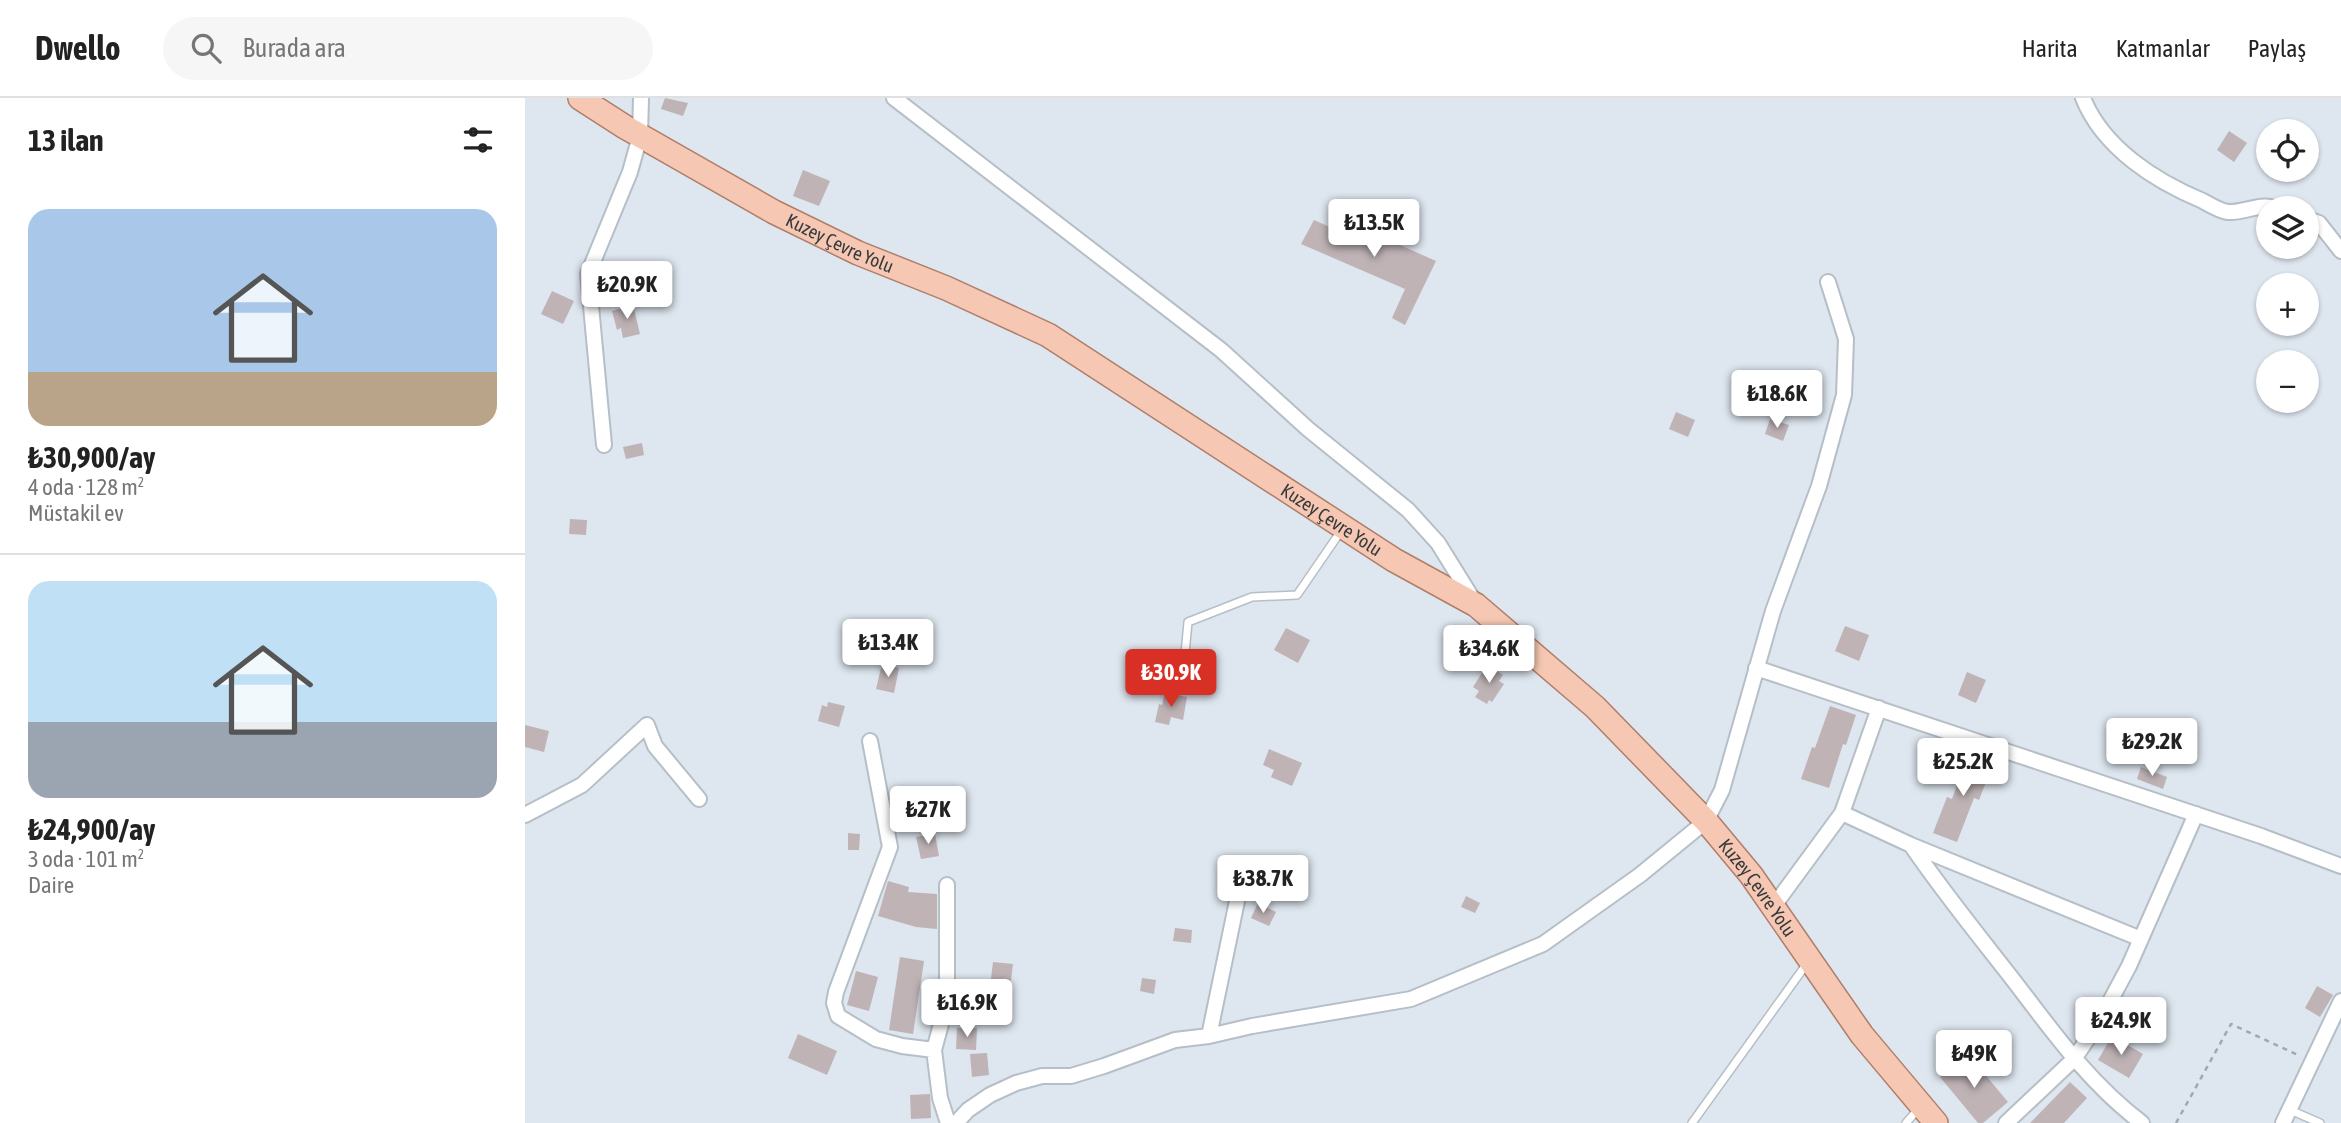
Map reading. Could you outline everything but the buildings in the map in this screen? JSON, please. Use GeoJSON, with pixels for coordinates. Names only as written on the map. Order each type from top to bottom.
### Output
{"type":"FeatureCollection","features":[{"type":"Feature","properties":{"kind":"main road","name":"Kuzey Çevre Yolu"},"geometry":{"type":"LineString","coordinates":[[580,98],[640,136],[774,212],[858,253],[946,288],[1048,335],[1394,560],[1476,605],[1595,707],[1706,821],[1751,875],[1862,1035],[1936,1123]]}},
{"type":"Feature","properties":{"kind":"street"},"geometry":{"type":"LineString","coordinates":[[604,445],[588,274],[630,172],[640,136],[641,98]]}},
{"type":"Feature","properties":{"kind":"street"},"geometry":{"type":"LineString","coordinates":[[894,98],[1221,350],[1308,429],[1408,510],[1438,543],[1476,605]]}},
{"type":"Feature","properties":{"kind":"street"},"geometry":{"type":"LineString","coordinates":[[2083,98],[2090,116],[2127,157],[2170,188],[2227,212],[2256,207]]}},
{"type":"Feature","properties":{"kind":"street"},"geometry":{"type":"LineString","coordinates":[[2319,223],[2341,251]]}},
{"type":"Feature","properties":{"kind":"street"},"geometry":{"type":"LineString","coordinates":[[956,1123],[968,1110],[990,1095],[1016,1083],[1042,1076],[1071,1076],[1175,1040],[1411,999],[1543,944],[1640,875],[1706,821],[1722,790],[1773,611],[1819,486],[1845,395],[1846,339],[1828,282]]}},
{"type":"Feature","properties":{"kind":"street"},"geometry":{"type":"LineString","coordinates":[[1756,668],[2196,814],[2341,866]]}},
{"type":"Feature","properties":{"kind":"street"},"geometry":{"type":"LineString","coordinates":[[1773,907],[1842,813],[1879,708]]}},
{"type":"Feature","properties":{"kind":"street"},"geometry":{"type":"LineString","coordinates":[[525,815],[582,785],[647,724],[655,746],[699,799]]}},
{"type":"Feature","properties":{"kind":"street"},"geometry":{"type":"LineString","coordinates":[[870,741],[890,848],[834,1003],[838,1016],[876,1039],[902,1046],[934,1049]]}},
{"type":"Feature","properties":{"kind":"street"},"geometry":{"type":"LineString","coordinates":[[1842,813],[1912,845],[2141,939]]}},
{"type":"Feature","properties":{"kind":"street"},"geometry":{"type":"LineString","coordinates":[[2006,1123],[2074,1059],[2099,1022],[2141,939],[2196,814]]}},
{"type":"Feature","properties":{"kind":"street"},"geometry":{"type":"LineString","coordinates":[[1912,845],[1933,877],[2074,1059],[2105,1093],[2142,1123]]}},
{"type":"Feature","properties":{"kind":"street"},"geometry":{"type":"LineString","coordinates":[[947,885],[947,1002],[934,1049],[940,1098],[948,1123]]}},
{"type":"Feature","properties":{"kind":"street"},"geometry":{"type":"LineString","coordinates":[[1209,1036],[1237,901]]}},
{"type":"Feature","properties":{"kind":"street"},"geometry":{"type":"LineString","coordinates":[[2287,1116],[2341,1000]]}},
{"type":"Feature","properties":{"kind":"lane"},"geometry":{"type":"LineString","coordinates":[[1184,664],[1188,622],[1252,597],[1297,595],[1344,527]]}},
{"type":"Feature","properties":{"kind":"lane"},"geometry":{"type":"LineString","coordinates":[[1692,1123],[1809,959]]}},
{"type":"Feature","properties":{"kind":"lane"},"geometry":{"type":"LineString","coordinates":[[1906,1123],[1922,1104]]}},
{"type":"Feature","properties":{"kind":"lane"},"geometry":{"type":"LineString","coordinates":[[2287,1116],[2319,1123]]}},
{"type":"Feature","properties":{"kind":"path"},"geometry":{"type":"LineString","coordinates":[[2176,1123],[2231,1024],[2311,1062]]}}]}
